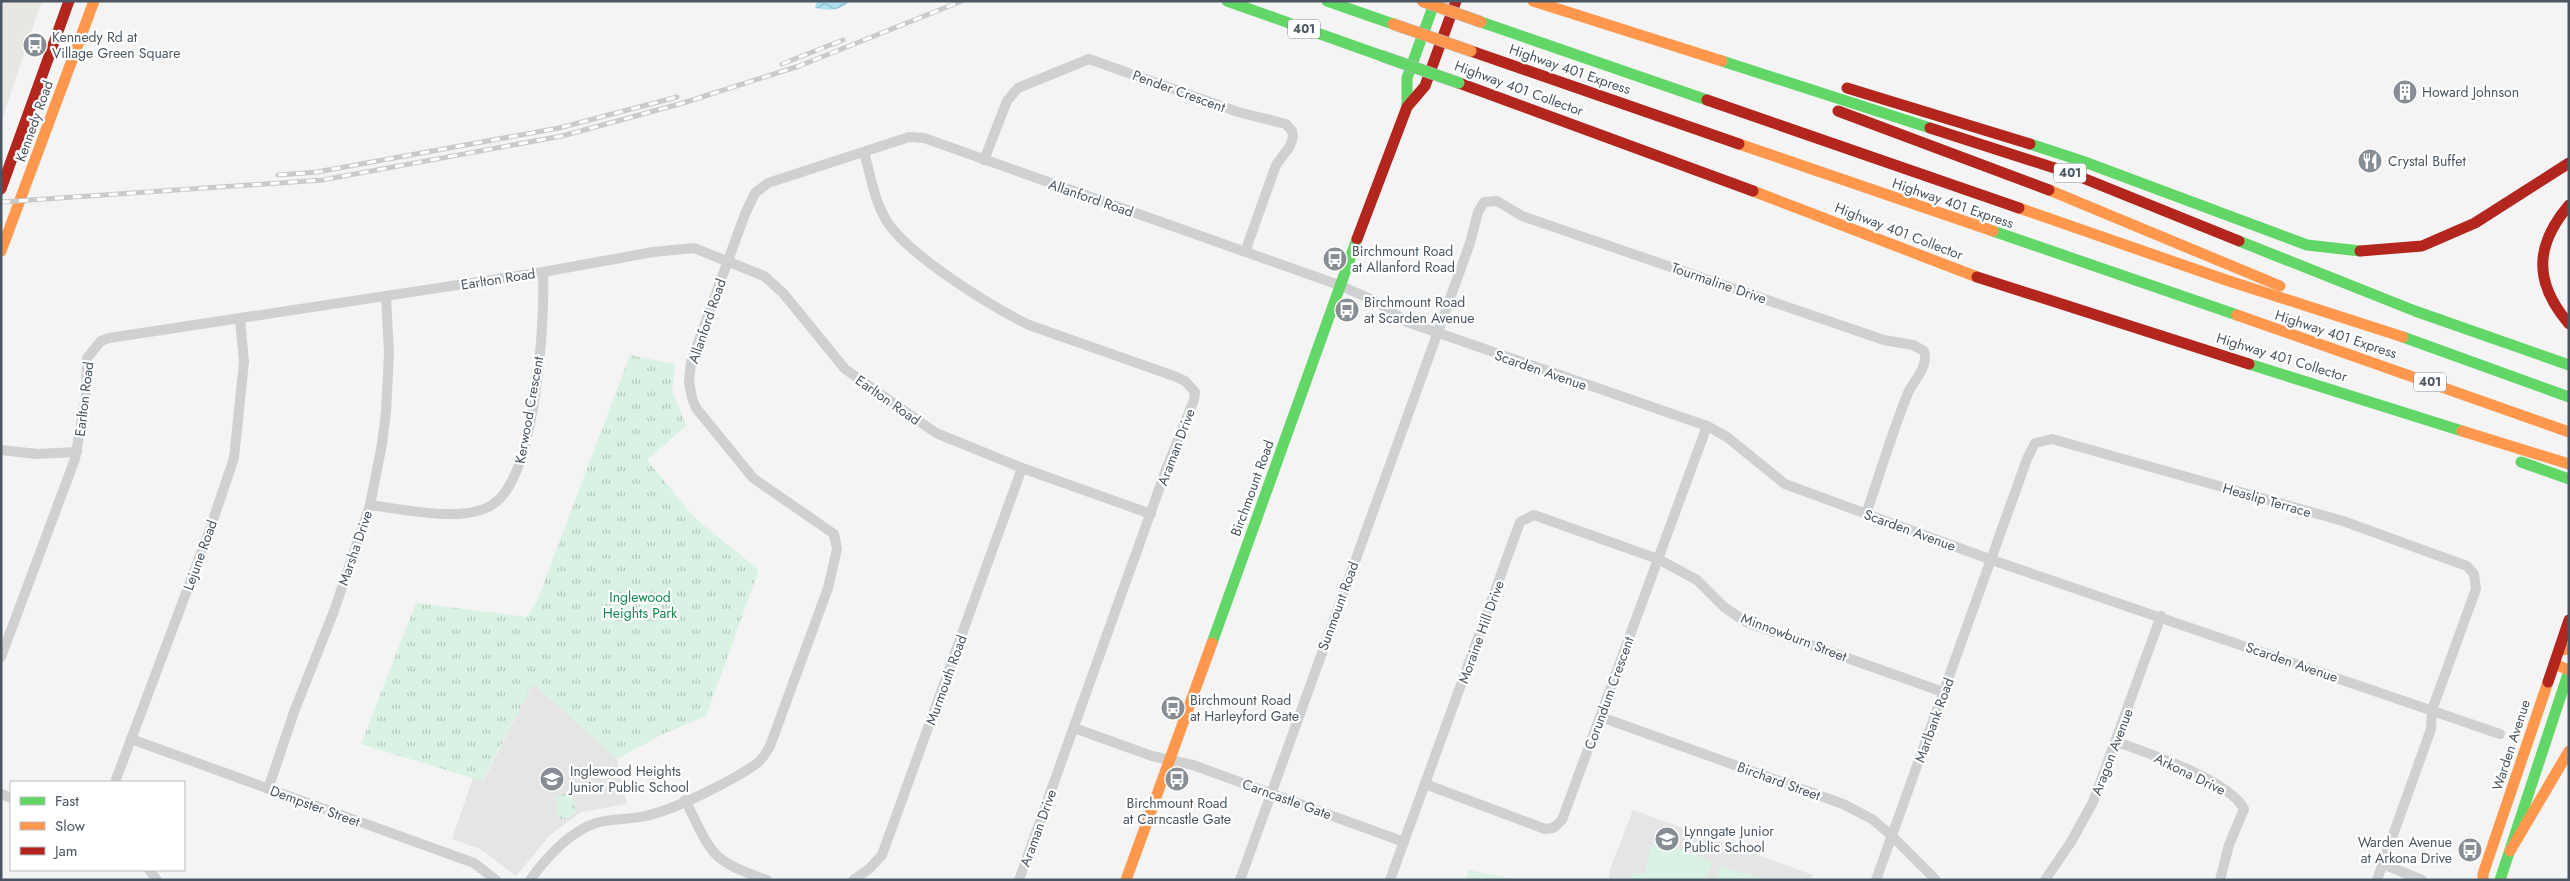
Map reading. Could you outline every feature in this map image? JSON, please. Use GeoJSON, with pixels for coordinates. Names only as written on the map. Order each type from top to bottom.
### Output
{"type":"FeatureCollection","features":[{"type":"Feature","properties":{"kind":"main road","name":"Kennedy Road"},"geometry":{"type":"LineString","coordinates":[[1,190],[69,1]]}},
{"type":"Feature","properties":{"kind":"main road","name":"Kennedy Road"},"geometry":{"type":"LineString","coordinates":[[1,251],[94,1]]}},
{"type":"Feature","properties":{"kind":"main road","name":"Highway 401 Collector"},"geometry":{"type":"LineString","coordinates":[[1227,1],[1643,148],[2000,286],[2569,464]]}},
{"type":"Feature","properties":{"kind":"main road","name":"Highway 401 Express"},"geometry":{"type":"LineString","coordinates":[[1327,1],[2422,379],[2569,432]]}},
{"type":"Feature","properties":{"kind":"main road","name":"Highway 401 Express"},"geometry":{"type":"LineString","coordinates":[[1422,1],[2226,280],[2401,336],[2569,397]]}},
{"type":"Feature","properties":{"kind":"main road","name":"Birchmount Road"},"geometry":{"type":"LineString","coordinates":[[1407,107],[1407,78],[1435,1]]}},
{"type":"Feature","properties":{"kind":"main road","name":"Birchmount Road"},"geometry":{"type":"LineString","coordinates":[[1126,880],[1268,490],[1339,286],[1407,107],[1425,86],[1456,1]]}},
{"type":"Feature","properties":{"kind":"main road","name":"401"},"geometry":{"type":"LineString","coordinates":[[1533,1],[2073,174],[2415,311],[2569,365]]}},
{"type":"Feature","properties":{"kind":"main road"},"geometry":{"type":"LineString","coordinates":[[1561,9],[1922,109],[2082,162],[2307,245],[2362,251],[2422,246],[2475,223],[2547,176],[2569,164]]}},
{"type":"Feature","properties":{"kind":"main road"},"geometry":{"type":"LineString","coordinates":[[1561,9],[2005,172],[2401,336]]}},
{"type":"Feature","properties":{"kind":"main road"},"geometry":{"type":"LineString","coordinates":[[2547,176],[2569,170]]}},
{"type":"Feature","properties":{"kind":"main road"},"geometry":{"type":"LineString","coordinates":[[2569,205],[2551,229],[2544,243],[2541,264],[2546,292],[2560,315],[2569,324]]}},
{"type":"Feature","properties":{"kind":"main road"},"geometry":{"type":"LineString","coordinates":[[2343,392],[2447,437],[2569,479]]}},
{"type":"Feature","properties":{"kind":"main road","name":"Warden Avenue"},"geometry":{"type":"LineString","coordinates":[[2483,880],[2483,874],[2554,664],[2564,649],[2569,620]]}},
{"type":"Feature","properties":{"kind":"main road"},"geometry":{"type":"LineString","coordinates":[[2500,880],[2569,670],[2554,664]]}},
{"type":"Feature","properties":{"kind":"main road"},"geometry":{"type":"LineString","coordinates":[[2510,851],[2569,751]]}},
{"type":"Feature","properties":{"kind":"street","name":"Pender Crescent"},"geometry":{"type":"LineString","coordinates":[[984,160],[1006,101],[1012,93],[1018,88],[1089,59],[1238,112],[1286,124],[1292,130],[1293,137],[1276,166],[1245,252]]}},
{"type":"Feature","properties":{"kind":"street","name":"Allanford Road"},"geometry":{"type":"LineString","coordinates":[[530,880],[565,842],[589,827],[614,820],[647,816],[730,780],[765,756],[776,734],[821,610],[838,549],[834,534],[753,478],[696,408],[689,382],[691,362],[727,262],[750,202],[762,186],[901,138],[917,137],[1339,286]]}},
{"type":"Feature","properties":{"kind":"street","name":"Araman Drive"},"geometry":{"type":"LineString","coordinates":[[864,152],[884,217],[893,230],[920,256],[1002,312],[1029,325],[1174,376],[1192,386],[1194,400],[1150,514],[1019,880]]}},
{"type":"Feature","properties":{"kind":"street","name":"Tourmaline Drive"},"geometry":{"type":"LineString","coordinates":[[1437,333],[1470,243],[1480,207],[1484,202],[1491,200],[1497,201],[1522,216],[1865,333],[1913,345],[1924,351],[1924,364],[1909,393],[1866,514]]}},
{"type":"Feature","properties":{"kind":"street","name":"Earlton Road"},"geometry":{"type":"LineString","coordinates":[[1,657],[77,452],[86,395],[87,358],[101,341],[109,338],[543,272],[684,248],[694,248],[764,276],[773,283],[845,369],[859,381],[936,433],[957,444],[1150,514]]}},
{"type":"Feature","properties":{"kind":"street","name":"Kerwood Crescent"},"geometry":{"type":"LineString","coordinates":[[370,505],[440,514],[468,512],[496,502],[509,485],[523,458],[538,370],[543,272]]}},
{"type":"Feature","properties":{"kind":"street","name":"Scarden Avenue"},"geometry":{"type":"LineString","coordinates":[[1339,286],[1375,301],[1407,322],[1707,426],[1727,437],[1785,484],[1992,560],[2161,616],[2500,734]]}},
{"type":"Feature","properties":{"kind":"street","name":"Marsha Drive"},"geometry":{"type":"LineString","coordinates":[[268,788],[294,712],[334,611],[370,505],[386,412],[389,353],[386,296]]}},
{"type":"Feature","properties":{"kind":"street","name":"Lejune Road"},"geometry":{"type":"LineString","coordinates":[[115,781],[234,458],[244,362],[240,319]]}},
{"type":"Feature","properties":{"kind":"street","name":"Sunmount Road"},"geometry":{"type":"LineString","coordinates":[[1240,880],[1437,333]]}},
{"type":"Feature","properties":{"kind":"street","name":"Corundum Crescent"},"geometry":{"type":"LineString","coordinates":[[1426,784],[1545,829],[1553,828],[1562,820],[1707,426]]}},
{"type":"Feature","properties":{"kind":"street","name":"Heaslip Terrace"},"geometry":{"type":"LineString","coordinates":[[1992,560],[2035,443],[2052,439],[2343,521],[2467,566],[2474,574],[2476,589],[2432,710]]}},
{"type":"Feature","properties":{"kind":"street"},"geometry":{"type":"LineString","coordinates":[[1,450],[37,454],[77,452]]}},
{"type":"Feature","properties":{"kind":"street","name":"Murmouth Road"},"geometry":{"type":"LineString","coordinates":[[853,880],[869,869],[882,855],[1022,468]]}},
{"type":"Feature","properties":{"kind":"street","name":"Moraine Hill Drive"},"geometry":{"type":"LineString","coordinates":[[1390,880],[1520,522],[1534,514],[1658,559]]}},
{"type":"Feature","properties":{"kind":"street","name":"Minnowburn Street"},"geometry":{"type":"LineString","coordinates":[[1658,559],[1697,580],[1724,607],[1746,622],[1943,692]]}},
{"type":"Feature","properties":{"kind":"street","name":"Marlbank Road"},"geometry":{"type":"LineString","coordinates":[[1876,880],[1992,560]]}},
{"type":"Feature","properties":{"kind":"street","name":"Aragon Avenue"},"geometry":{"type":"LineString","coordinates":[[2045,880],[2071,842],[2093,802],[2117,742],[2161,616]]}},
{"type":"Feature","properties":{"kind":"street"},"geometry":{"type":"LineString","coordinates":[[2377,880],[2432,729],[2432,710]]}},
{"type":"Feature","properties":{"kind":"street","name":"Birchard Street"},"geometry":{"type":"LineString","coordinates":[[1601,717],[1844,804],[1872,819],[1936,880]]}},
{"type":"Feature","properties":{"kind":"street","name":"Carncastle Gate"},"geometry":{"type":"LineString","coordinates":[[1074,728],[1152,756],[1194,764],[1404,842]]}},
{"type":"Feature","properties":{"kind":"street","name":"Dempster Street"},"geometry":{"type":"LineString","coordinates":[[131,739],[474,863],[496,880]]}},
{"type":"Feature","properties":{"kind":"street","name":"Arkona Drive"},"geometry":{"type":"LineString","coordinates":[[2117,742],[2177,764],[2228,792],[2239,801],[2244,809],[2228,845],[2220,880]]}},
{"type":"Feature","properties":{"kind":"street"},"geometry":{"type":"LineString","coordinates":[[685,800],[705,843],[718,858],[734,869],[766,880]]}},
{"type":"Feature","properties":{"kind":"street"},"geometry":{"type":"LineString","coordinates":[[2383,864],[2422,880]]}},
{"type":"Feature","properties":{"kind":"shaded area"},"geometry":{"type":"Polygon","coordinates":[[[1,1],[42,1],[1,122],[1,1]]]}},
{"type":"Feature","properties":{"kind":"shaded area","name":"Inglewood Heights Junior Public School"},"geometry":{"type":"Polygon","coordinates":[[[533,683],[617,759],[627,804],[581,812],[550,835],[516,876],[480,849],[452,839],[473,778],[483,781],[533,683]]]}},
{"type":"Feature","properties":{"kind":"shaded area","name":"Lynngate Junior Public School"},"geometry":{"type":"Polygon","coordinates":[[[1633,810],[1813,875],[1811,880],[1609,880],[1610,869],[1633,810]]]}},
{"type":"Feature","properties":{"kind":"green space","name":"Inglewood Heights Park"},"geometry":{"type":"Polygon","coordinates":[[[630,355],[675,364],[672,390],[686,426],[647,460],[694,517],[759,570],[706,716],[663,734],[617,759],[533,683],[482,781],[361,744],[416,603],[527,617],[537,601],[630,355]]]}},
{"type":"Feature","properties":{"kind":"green space"},"geometry":{"type":"Polygon","coordinates":[[[563,794],[571,794],[577,812],[562,820],[556,814],[556,798],[563,794]]]}},
{"type":"Feature","properties":{"kind":"green space"},"geometry":{"type":"Polygon","coordinates":[[[1654,838],[1713,862],[1705,880],[1631,880],[1632,873],[1644,874],[1654,838]]]}},
{"type":"Feature","properties":{"kind":"green space"},"geometry":{"type":"Polygon","coordinates":[[[1720,866],[1767,880],[1716,880],[1720,866]]]}},
{"type":"Feature","properties":{"kind":"green space"},"geometry":{"type":"Polygon","coordinates":[[[1469,870],[1516,880],[1465,880],[1469,870]]]}},
{"type":"Feature","properties":{"kind":"water"},"geometry":{"type":"Polygon","coordinates":[[[817,1],[849,2],[837,9],[828,10],[815,8],[817,1]]]}},
{"type":"Feature","properties":{"kind":"railway"},"geometry":{"type":"LineString","coordinates":[[1,202],[322,180],[562,136],[683,103],[799,66],[962,1]]}},
{"type":"Feature","properties":{"kind":"railway"},"geometry":{"type":"LineString","coordinates":[[782,64],[843,40]]}},
{"type":"Feature","properties":{"kind":"railway"},"geometry":{"type":"LineString","coordinates":[[278,175],[317,172],[559,128],[677,97]]}},
{"type":"Feature","properties":{"kind":"traffic: fast"},"geometry":{"type":"LineString","coordinates":[[1227,1],[1382,56]]}},
{"type":"Feature","properties":{"kind":"traffic: fast"},"geometry":{"type":"LineString","coordinates":[[1327,1],[1393,24]]}},
{"type":"Feature","properties":{"kind":"traffic: fast"},"geometry":{"type":"LineString","coordinates":[[1407,107],[1407,78],[1435,1]]}},
{"type":"Feature","properties":{"kind":"traffic: fast"},"geometry":{"type":"LineString","coordinates":[[1481,22],[1707,100]]}},
{"type":"Feature","properties":{"kind":"traffic: fast"},"geometry":{"type":"LineString","coordinates":[[1382,56],[1459,83]]}},
{"type":"Feature","properties":{"kind":"traffic: fast"},"geometry":{"type":"LineString","coordinates":[[1722,61],[1930,128]]}},
{"type":"Feature","properties":{"kind":"traffic: fast"},"geometry":{"type":"LineString","coordinates":[[2030,144],[2082,161],[2307,245],[2360,251]]}},
{"type":"Feature","properties":{"kind":"traffic: fast"},"geometry":{"type":"LineString","coordinates":[[1993,231],[2237,315]]}},
{"type":"Feature","properties":{"kind":"traffic: fast"},"geometry":{"type":"LineString","coordinates":[[1212,643],[1357,239]]}},
{"type":"Feature","properties":{"kind":"traffic: fast"},"geometry":{"type":"LineString","coordinates":[[2239,241],[2415,311],[2569,365]]}},
{"type":"Feature","properties":{"kind":"traffic: fast"},"geometry":{"type":"LineString","coordinates":[[2403,337],[2569,397]]}},
{"type":"Feature","properties":{"kind":"traffic: fast"},"geometry":{"type":"LineString","coordinates":[[2249,364],[2462,431]]}},
{"type":"Feature","properties":{"kind":"traffic: fast"},"geometry":{"type":"LineString","coordinates":[[2521,462],[2569,479]]}},
{"type":"Feature","properties":{"kind":"traffic: fast"},"geometry":{"type":"LineString","coordinates":[[2500,880],[2569,671]]}},
{"type":"Feature","properties":{"kind":"traffic: slow"},"geometry":{"type":"LineString","coordinates":[[1,251],[94,1]]}},
{"type":"Feature","properties":{"kind":"traffic: slow"},"geometry":{"type":"LineString","coordinates":[[1422,1],[1481,22]]}},
{"type":"Feature","properties":{"kind":"traffic: slow"},"geometry":{"type":"LineString","coordinates":[[1533,1],[1722,61]]}},
{"type":"Feature","properties":{"kind":"traffic: slow"},"geometry":{"type":"LineString","coordinates":[[1393,24],[1471,51]]}},
{"type":"Feature","properties":{"kind":"traffic: slow"},"geometry":{"type":"LineString","coordinates":[[1739,144],[1993,231]]}},
{"type":"Feature","properties":{"kind":"traffic: slow"},"geometry":{"type":"LineString","coordinates":[[2049,190],[2280,286]]}},
{"type":"Feature","properties":{"kind":"traffic: slow"},"geometry":{"type":"LineString","coordinates":[[1753,191],[1977,277]]}},
{"type":"Feature","properties":{"kind":"traffic: slow"},"geometry":{"type":"LineString","coordinates":[[2019,208],[2226,280],[2403,337]]}},
{"type":"Feature","properties":{"kind":"traffic: slow"},"geometry":{"type":"LineString","coordinates":[[2237,315],[2569,432]]}},
{"type":"Feature","properties":{"kind":"traffic: slow"},"geometry":{"type":"LineString","coordinates":[[2462,431],[2569,464]]}},
{"type":"Feature","properties":{"kind":"traffic: slow"},"geometry":{"type":"LineString","coordinates":[[1126,880],[1212,643]]}},
{"type":"Feature","properties":{"kind":"traffic: slow"},"geometry":{"type":"LineString","coordinates":[[2559,650],[2569,649]]}},
{"type":"Feature","properties":{"kind":"traffic: slow"},"geometry":{"type":"LineString","coordinates":[[2554,664],[2569,670]]}},
{"type":"Feature","properties":{"kind":"traffic: slow"},"geometry":{"type":"LineString","coordinates":[[2483,880],[2483,874],[2548,682]]}},
{"type":"Feature","properties":{"kind":"traffic: slow"},"geometry":{"type":"LineString","coordinates":[[2510,851],[2569,751]]}},
{"type":"Feature","properties":{"kind":"traffic: jam"},"geometry":{"type":"LineString","coordinates":[[1,189],[69,1]]}},
{"type":"Feature","properties":{"kind":"traffic: jam"},"geometry":{"type":"LineString","coordinates":[[1357,239],[1407,107],[1425,86],[1456,1]]}},
{"type":"Feature","properties":{"kind":"traffic: jam"},"geometry":{"type":"LineString","coordinates":[[1471,51],[1739,144]]}},
{"type":"Feature","properties":{"kind":"traffic: jam"},"geometry":{"type":"LineString","coordinates":[[1459,83],[1753,191]]}},
{"type":"Feature","properties":{"kind":"traffic: jam"},"geometry":{"type":"LineString","coordinates":[[1847,88],[2030,144]]}},
{"type":"Feature","properties":{"kind":"traffic: jam"},"geometry":{"type":"LineString","coordinates":[[1707,100],[2019,208]]}},
{"type":"Feature","properties":{"kind":"traffic: jam"},"geometry":{"type":"LineString","coordinates":[[1838,111],[2049,190]]}},
{"type":"Feature","properties":{"kind":"traffic: jam"},"geometry":{"type":"LineString","coordinates":[[1930,128],[2073,174],[2239,241]]}},
{"type":"Feature","properties":{"kind":"traffic: jam"},"geometry":{"type":"LineString","coordinates":[[2360,251],[2422,246],[2475,223],[2569,163]]}},
{"type":"Feature","properties":{"kind":"traffic: jam"},"geometry":{"type":"LineString","coordinates":[[2569,205],[2549,235],[2544,250],[2543,264],[2544,279],[2549,294],[2569,324]]}},
{"type":"Feature","properties":{"kind":"traffic: jam"},"geometry":{"type":"LineString","coordinates":[[1977,277],[2249,364]]}},
{"type":"Feature","properties":{"kind":"traffic: jam"},"geometry":{"type":"LineString","coordinates":[[2548,682],[2569,620]]}},
{"type":"Feature","properties":{"kind":"place","name":"Kennedy Rd at Village Green Square"},"geometry":{"type":"Point","coordinates":[35,45]}},
{"type":"Feature","properties":{"kind":"place","name":"Howard Johnson"},"geometry":{"type":"Point","coordinates":[2405,92]}},
{"type":"Feature","properties":{"kind":"place","name":"Crystal Buffet"},"geometry":{"type":"Point","coordinates":[2370,161]}},
{"type":"Feature","properties":{"kind":"place","name":"Birchmount Road at Allanford Road"},"geometry":{"type":"Point","coordinates":[1335,259]}},
{"type":"Feature","properties":{"kind":"place","name":"Birchmount Road at Scarden Avenue"},"geometry":{"type":"Point","coordinates":[1347,310]}},
{"type":"Feature","properties":{"kind":"place","name":"Birchmount Road at Harleyford Gate"},"geometry":{"type":"Point","coordinates":[1173,708]}},
{"type":"Feature","properties":{"kind":"place","name":"Inglewood Heights Junior Public School"},"geometry":{"type":"Point","coordinates":[552,779]}},
{"type":"Feature","properties":{"kind":"place","name":"Birchmount Road at Carncastle Gate"},"geometry":{"type":"Point","coordinates":[1177,779]}},
{"type":"Feature","properties":{"kind":"place","name":"Lynngate Junior Public School"},"geometry":{"type":"Point","coordinates":[1667,839]}},
{"type":"Feature","properties":{"kind":"place","name":"Warden Avenue at Arkona Drive"},"geometry":{"type":"Point","coordinates":[2470,850]}}]}
